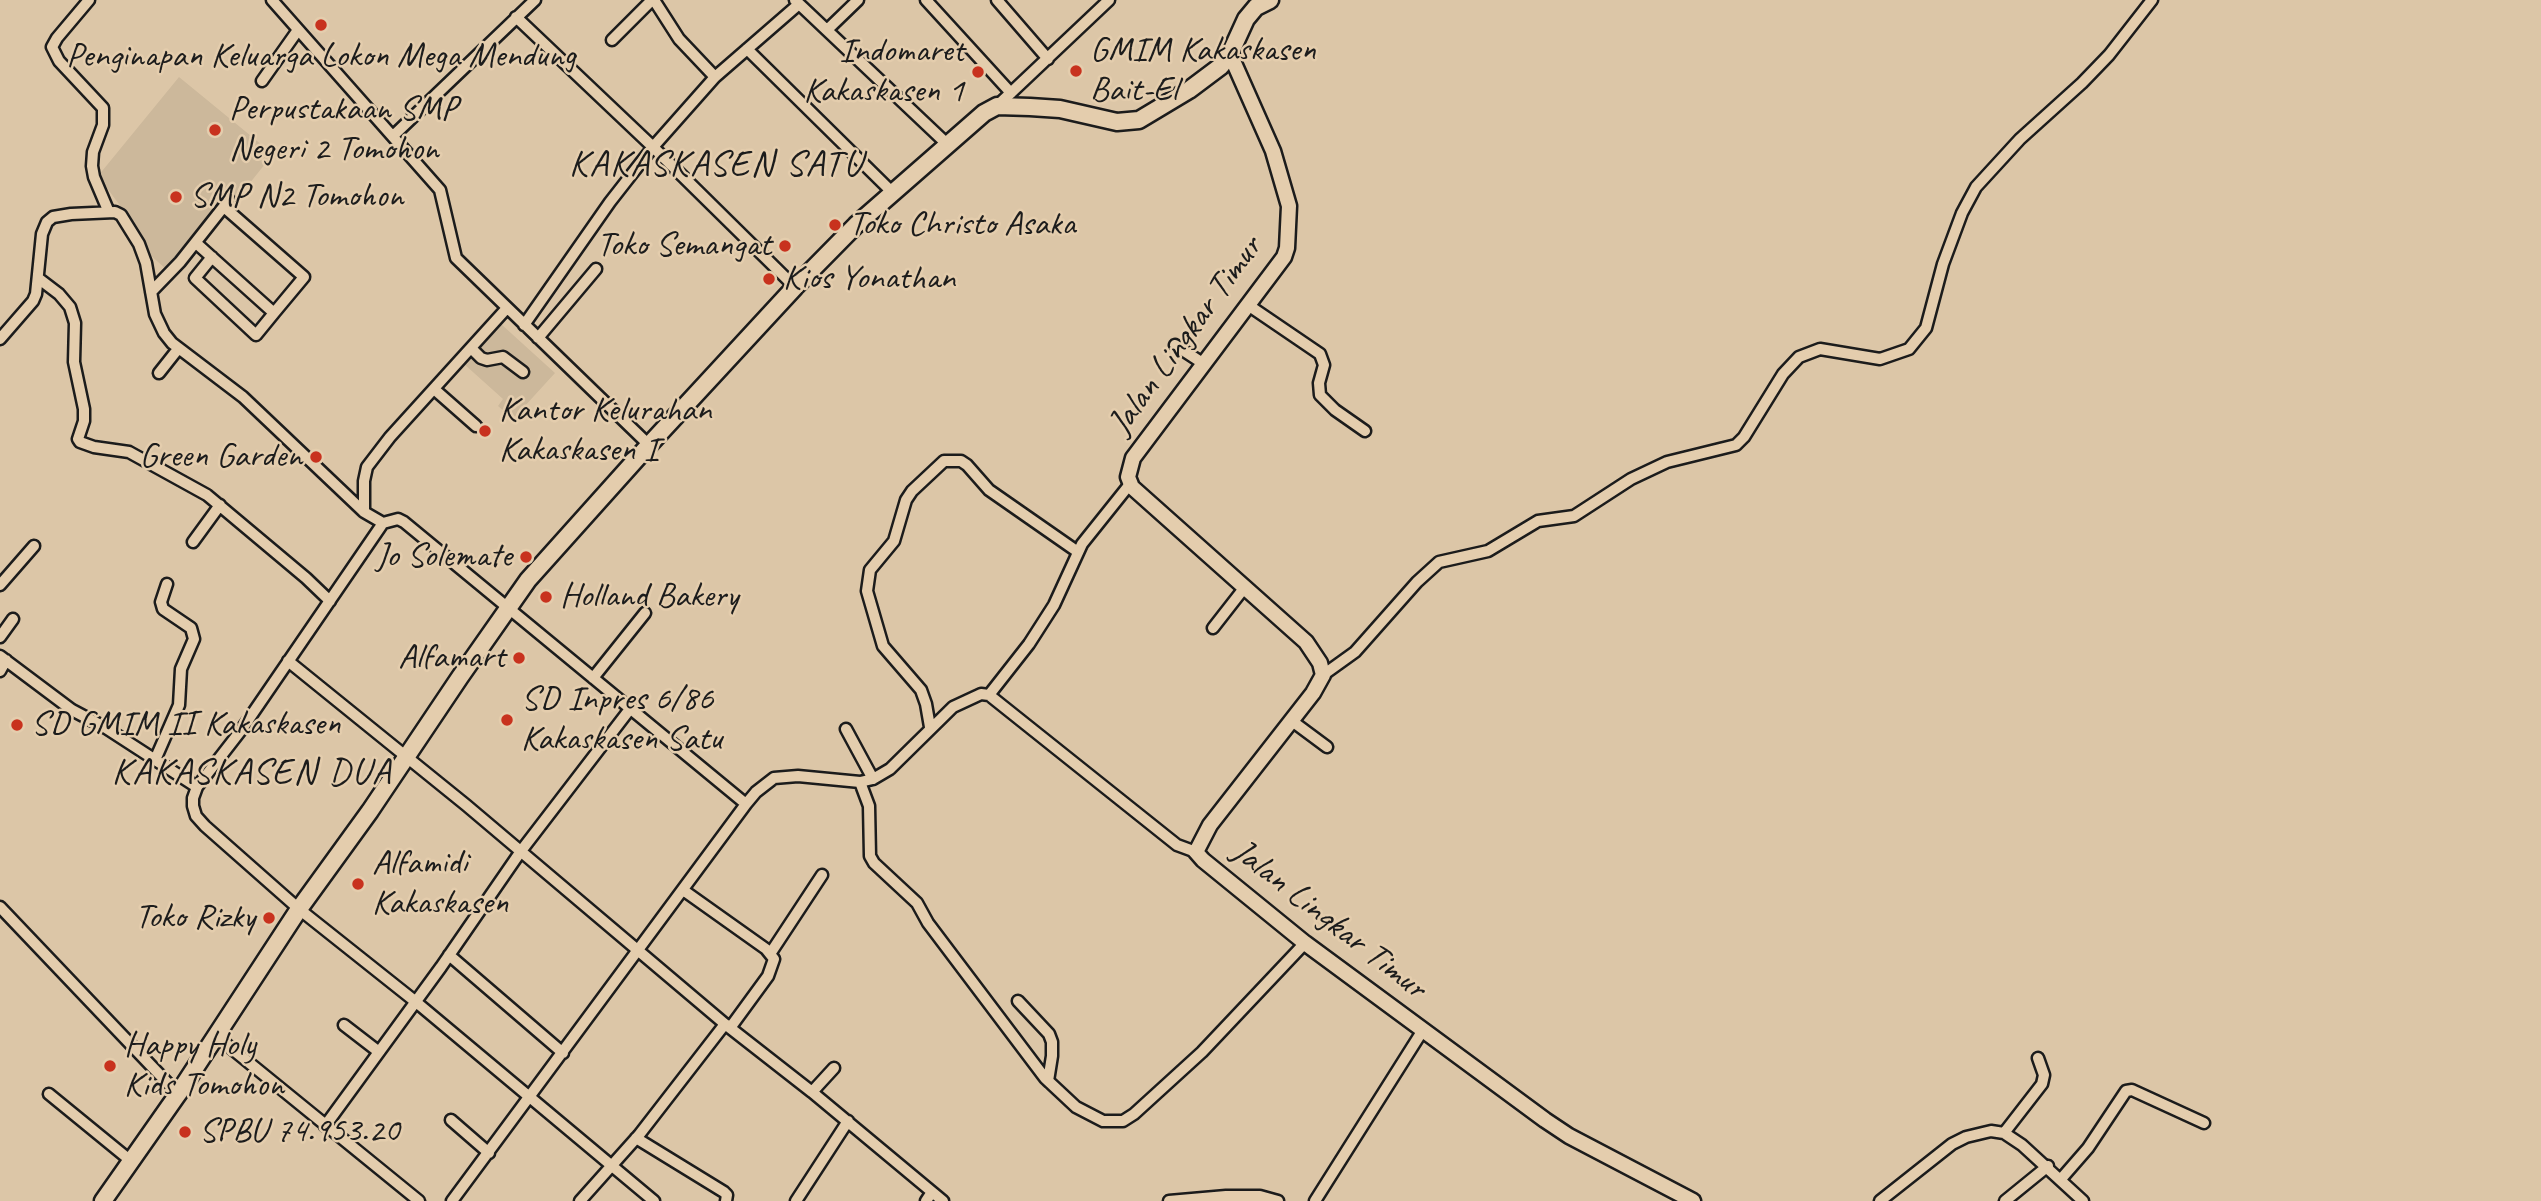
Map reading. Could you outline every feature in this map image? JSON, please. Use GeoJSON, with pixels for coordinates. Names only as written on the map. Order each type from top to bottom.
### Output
{"type":"FeatureCollection","features":[{"type":"Feature","properties":{"kind":"highway"},"geometry":{"type":"LineString","coordinates":[[103,1201],[299,909],[407,757],[509,606],[548,557],[649,444],[795,287],[856,225],[984,113],[997,106],[1060,110],[1117,122],[1139,120],[1210,75],[1230,54],[1246,19],[1256,7],[1270,0]]}},
{"type":"Feature","properties":{"kind":"main road","name":"Jalan Lingkar Timur"},"geometry":{"type":"LineString","coordinates":[[1230,54],[1273,151],[1290,206],[1287,248],[1284,257],[1133,458],[1128,477],[1130,484],[1306,642],[1320,663],[1323,675],[1292,720],[1210,825],[1196,852],[1305,943],[1569,1136],[1693,1201]]}},
{"type":"Feature","properties":{"kind":"street"},"geometry":{"type":"LineString","coordinates":[[89,0],[52,47],[59,61],[103,108],[103,125],[93,152],[92,166],[108,210]]}},
{"type":"Feature","properties":{"kind":"street"},"geometry":{"type":"LineString","coordinates":[[272,0],[440,190],[454,255],[649,444]]}},
{"type":"Feature","properties":{"kind":"street"},"geometry":{"type":"LineString","coordinates":[[393,136],[535,0]]}},
{"type":"Feature","properties":{"kind":"street"},"geometry":{"type":"LineString","coordinates":[[612,40],[653,0],[679,39],[715,77]]}},
{"type":"Feature","properties":{"kind":"street"},"geometry":{"type":"LineString","coordinates":[[827,30],[858,0]]}},
{"type":"Feature","properties":{"kind":"street"},"geometry":{"type":"LineString","coordinates":[[926,0],[1011,93]]}},
{"type":"Feature","properties":{"kind":"street"},"geometry":{"type":"LineString","coordinates":[[997,0],[1048,59]]}},
{"type":"Feature","properties":{"kind":"street"},"geometry":{"type":"LineString","coordinates":[[997,106],[1109,0]]}},
{"type":"Feature","properties":{"kind":"street"},"geometry":{"type":"LineString","coordinates":[[1323,675],[1355,652],[1392,609],[1440,562],[1488,551],[1538,521],[1574,516],[1631,479],[1667,462],[1736,445],[1744,437],[1783,374],[1799,357],[1820,349],[1880,359],[1909,349],[1926,328],[1943,264],[1962,213],[1976,187],[2020,139],[2109,55],[2152,0]]}},
{"type":"Feature","properties":{"kind":"street"},"geometry":{"type":"LineString","coordinates":[[524,325],[610,202],[653,147],[715,77],[797,2],[947,144]]}},
{"type":"Feature","properties":{"kind":"street"},"geometry":{"type":"LineString","coordinates":[[516,17],[795,287]]}},
{"type":"Feature","properties":{"kind":"street"},"geometry":{"type":"LineString","coordinates":[[262,81],[298,30]]}},
{"type":"Feature","properties":{"kind":"street"},"geometry":{"type":"LineString","coordinates":[[747,49],[893,193]]}},
{"type":"Feature","properties":{"kind":"street"},"geometry":{"type":"LineString","coordinates":[[151,292],[196,243],[226,203],[304,277],[256,335],[195,278],[212,257]]}},
{"type":"Feature","properties":{"kind":"street"},"geometry":{"type":"LineString","coordinates":[[0,339],[33,301],[42,234],[47,222],[53,217],[108,210],[121,215],[131,229],[146,263],[155,314],[160,326],[178,349],[243,397],[364,512],[383,523]]}},
{"type":"Feature","properties":{"kind":"street"},"geometry":{"type":"LineString","coordinates":[[196,243],[274,313]]}},
{"type":"Feature","properties":{"kind":"street"},"geometry":{"type":"LineString","coordinates":[[538,338],[596,269]]}},
{"type":"Feature","properties":{"kind":"street"},"geometry":{"type":"LineString","coordinates":[[38,278],[59,294],[70,307],[75,323],[75,362],[84,409],[84,421],[78,439],[80,442],[129,452],[208,495],[330,601]]}},
{"type":"Feature","properties":{"kind":"street"},"geometry":{"type":"LineString","coordinates":[[1248,305],[1320,354],[1324,365],[1320,395],[1335,410],[1365,431]]}},
{"type":"Feature","properties":{"kind":"street"},"geometry":{"type":"LineString","coordinates":[[364,512],[364,481],[367,467],[373,457],[507,309]]}},
{"type":"Feature","properties":{"kind":"street"},"geometry":{"type":"LineString","coordinates":[[1174,345],[1204,364]]}},
{"type":"Feature","properties":{"kind":"street"},"geometry":{"type":"LineString","coordinates":[[471,348],[487,360],[503,357],[523,372]]}},
{"type":"Feature","properties":{"kind":"street"},"geometry":{"type":"LineString","coordinates":[[159,373],[178,349]]}},
{"type":"Feature","properties":{"kind":"street"},"geometry":{"type":"LineString","coordinates":[[434,389],[476,426]]}},
{"type":"Feature","properties":{"kind":"street"},"geometry":{"type":"LineString","coordinates":[[930,727],[921,690],[883,646],[867,591],[870,570],[894,541],[906,500],[912,491],[944,461],[961,461],[989,490],[1078,552]]}},
{"type":"Feature","properties":{"kind":"street"},"geometry":{"type":"LineString","coordinates":[[989,695],[1029,644],[1054,605],[1078,552],[1103,515],[1130,484]]}},
{"type":"Feature","properties":{"kind":"street"},"geometry":{"type":"LineString","coordinates":[[192,542],[220,505]]}},
{"type":"Feature","properties":{"kind":"street"},"geometry":{"type":"LineString","coordinates":[[654,1201],[416,1002],[299,909],[196,816],[193,798],[197,787],[242,729],[383,523],[398,519],[509,606],[746,804]]}},
{"type":"Feature","properties":{"kind":"street"},"geometry":{"type":"LineString","coordinates":[[0,585],[34,546]]}},
{"type":"Feature","properties":{"kind":"street"},"geometry":{"type":"LineString","coordinates":[[155,760],[179,705],[181,668],[194,639],[191,628],[163,609],[167,584]]}},
{"type":"Feature","properties":{"kind":"street"},"geometry":{"type":"LineString","coordinates":[[1213,628],[1245,587]]}},
{"type":"Feature","properties":{"kind":"street"},"geometry":{"type":"LineString","coordinates":[[593,678],[645,613]]}},
{"type":"Feature","properties":{"kind":"street"},"geometry":{"type":"LineString","coordinates":[[0,637],[13,619]]}},
{"type":"Feature","properties":{"kind":"street"},"geometry":{"type":"LineString","coordinates":[[0,671],[3,658],[72,710],[106,728],[197,787]]}},
{"type":"Feature","properties":{"kind":"street"},"geometry":{"type":"LineString","coordinates":[[288,661],[466,805],[727,1026],[848,1121],[943,1201]]}},
{"type":"Feature","properties":{"kind":"street"},"geometry":{"type":"LineString","coordinates":[[452,1201],[746,804],[774,778],[798,776],[860,782],[873,779],[890,769],[953,707],[981,694],[989,695],[1177,845],[1196,852]]}},
{"type":"Feature","properties":{"kind":"street"},"geometry":{"type":"LineString","coordinates":[[325,1126],[416,1002],[521,851],[630,709]]}},
{"type":"Feature","properties":{"kind":"street"},"geometry":{"type":"LineString","coordinates":[[1292,720],[1327,747]]}},
{"type":"Feature","properties":{"kind":"street"},"geometry":{"type":"LineString","coordinates":[[846,729],[873,779]]}},
{"type":"Feature","properties":{"kind":"street"},"geometry":{"type":"LineString","coordinates":[[860,782],[869,806],[870,856],[874,863],[917,903],[929,923],[1048,1081],[1076,1107],[1103,1121],[1123,1121],[1134,1114],[1202,1052],[1305,943]]}},
{"type":"Feature","properties":{"kind":"street"},"geometry":{"type":"LineString","coordinates":[[771,954],[822,875]]}},
{"type":"Feature","properties":{"kind":"street"},"geometry":{"type":"LineString","coordinates":[[580,1201],[636,1139],[768,976],[774,963],[771,954],[683,890]]}},
{"type":"Feature","properties":{"kind":"street"},"geometry":{"type":"LineString","coordinates":[[0,907],[177,1094]]}},
{"type":"Feature","properties":{"kind":"street"},"geometry":{"type":"LineString","coordinates":[[449,955],[563,1053]]}},
{"type":"Feature","properties":{"kind":"street"},"geometry":{"type":"LineString","coordinates":[[1018,1001],[1049,1034],[1052,1042],[1048,1081]]}},
{"type":"Feature","properties":{"kind":"street"},"geometry":{"type":"LineString","coordinates":[[344,1025],[379,1052]]}},
{"type":"Feature","properties":{"kind":"street"},"geometry":{"type":"LineString","coordinates":[[1315,1201],[1423,1030]]}},
{"type":"Feature","properties":{"kind":"street"},"geometry":{"type":"LineString","coordinates":[[215,1035],[419,1201]]}},
{"type":"Feature","properties":{"kind":"street"},"geometry":{"type":"LineString","coordinates":[[2004,1133],[2042,1084],[2044,1075],[2038,1058]]}},
{"type":"Feature","properties":{"kind":"street"},"geometry":{"type":"LineString","coordinates":[[812,1092],[834,1068]]}},
{"type":"Feature","properties":{"kind":"street"},"geometry":{"type":"LineString","coordinates":[[2061,1179],[2088,1148],[2123,1094],[2129,1090],[2204,1123]]}},
{"type":"Feature","properties":{"kind":"street"},"geometry":{"type":"LineString","coordinates":[[49,1094],[131,1161]]}},
{"type":"Feature","properties":{"kind":"street"},"geometry":{"type":"LineString","coordinates":[[451,1120],[489,1153]]}},
{"type":"Feature","properties":{"kind":"street"},"geometry":{"type":"LineString","coordinates":[[796,1201],[848,1121]]}},
{"type":"Feature","properties":{"kind":"street"},"geometry":{"type":"LineString","coordinates":[[1880,1201],[1952,1144],[1983,1132],[2004,1133],[2048,1166],[2083,1201]]}},
{"type":"Feature","properties":{"kind":"street"},"geometry":{"type":"LineString","coordinates":[[636,1139],[724,1192],[727,1195],[726,1201]]}},
{"type":"Feature","properties":{"kind":"street"},"geometry":{"type":"LineString","coordinates":[[2005,1201],[2048,1166]]}},
{"type":"Feature","properties":{"kind":"street"},"geometry":{"type":"LineString","coordinates":[[926,1201],[932,1192]]}},
{"type":"Feature","properties":{"kind":"street"},"geometry":{"type":"LineString","coordinates":[[1169,1201],[1260,1196],[1278,1201]]}},
{"type":"Feature","properties":{"kind":"shaded area","name":"SMP N2 Tomohon"},"geometry":{"type":"Polygon","coordinates":[[[179,77],[273,154],[175,277],[149,254],[130,219],[98,176],[179,77]]]}},
{"type":"Feature","properties":{"kind":"shaded area"},"geometry":{"type":"Polygon","coordinates":[[[501,324],[555,373],[513,419],[498,406],[503,399],[464,364],[501,324]]]}},
{"type":"Feature","properties":{"kind":"place","name":"Penginapan Keluarga Lokon Mega Mendung"},"geometry":{"type":"Point","coordinates":[321,25]}},
{"type":"Feature","properties":{"kind":"place","name":"GMIM Kakaskasen Bait-El"},"geometry":{"type":"Point","coordinates":[1076,71]}},
{"type":"Feature","properties":{"kind":"place","name":"Indomaret Kakaskasen 1"},"geometry":{"type":"Point","coordinates":[978,72]}},
{"type":"Feature","properties":{"kind":"place","name":"Perpustakaan SMP Negeri 2 Tomohon"},"geometry":{"type":"Point","coordinates":[215,130]}},
{"type":"Feature","properties":{"kind":"place","name":"SMP N2 Tomohon"},"geometry":{"type":"Point","coordinates":[176,197]}},
{"type":"Feature","properties":{"kind":"place","name":"Toko Christo Asaka"},"geometry":{"type":"Point","coordinates":[835,225]}},
{"type":"Feature","properties":{"kind":"place","name":"Toko Semangat"},"geometry":{"type":"Point","coordinates":[785,246]}},
{"type":"Feature","properties":{"kind":"place","name":"Kios Yonathan"},"geometry":{"type":"Point","coordinates":[769,279]}},
{"type":"Feature","properties":{"kind":"place","name":"Kantor Kelurahan Kakaskasen I"},"geometry":{"type":"Point","coordinates":[485,431]}},
{"type":"Feature","properties":{"kind":"place","name":"Green Garden"},"geometry":{"type":"Point","coordinates":[316,457]}},
{"type":"Feature","properties":{"kind":"place","name":"Jo Solemate"},"geometry":{"type":"Point","coordinates":[526,557]}},
{"type":"Feature","properties":{"kind":"place","name":"Holland Bakery"},"geometry":{"type":"Point","coordinates":[546,597]}},
{"type":"Feature","properties":{"kind":"place","name":"Alfamart"},"geometry":{"type":"Point","coordinates":[519,658]}},
{"type":"Feature","properties":{"kind":"place","name":"SD Inpres 6/86 Kakaskasen Satu"},"geometry":{"type":"Point","coordinates":[507,720]}},
{"type":"Feature","properties":{"kind":"place","name":"SD GMIM II Kakaskasen"},"geometry":{"type":"Point","coordinates":[17,725]}},
{"type":"Feature","properties":{"kind":"place","name":"Alfamidi Kakaskasen"},"geometry":{"type":"Point","coordinates":[358,884]}},
{"type":"Feature","properties":{"kind":"place","name":"Toko Rizky"},"geometry":{"type":"Point","coordinates":[269,918]}},
{"type":"Feature","properties":{"kind":"place","name":"Happy Holy Kids Tomohon"},"geometry":{"type":"Point","coordinates":[110,1066]}},
{"type":"Feature","properties":{"kind":"place","name":"SPBU 74.953.20"},"geometry":{"type":"Point","coordinates":[185,1132]}},
{"type":"Feature","properties":{"kind":"district","name":"KAKASKASEN SATU"},"geometry":{"type":"Point","coordinates":[716,165]}},
{"type":"Feature","properties":{"kind":"district","name":"KAKASKASEN DUA"},"geometry":{"type":"Point","coordinates":[252,773]}}]}
